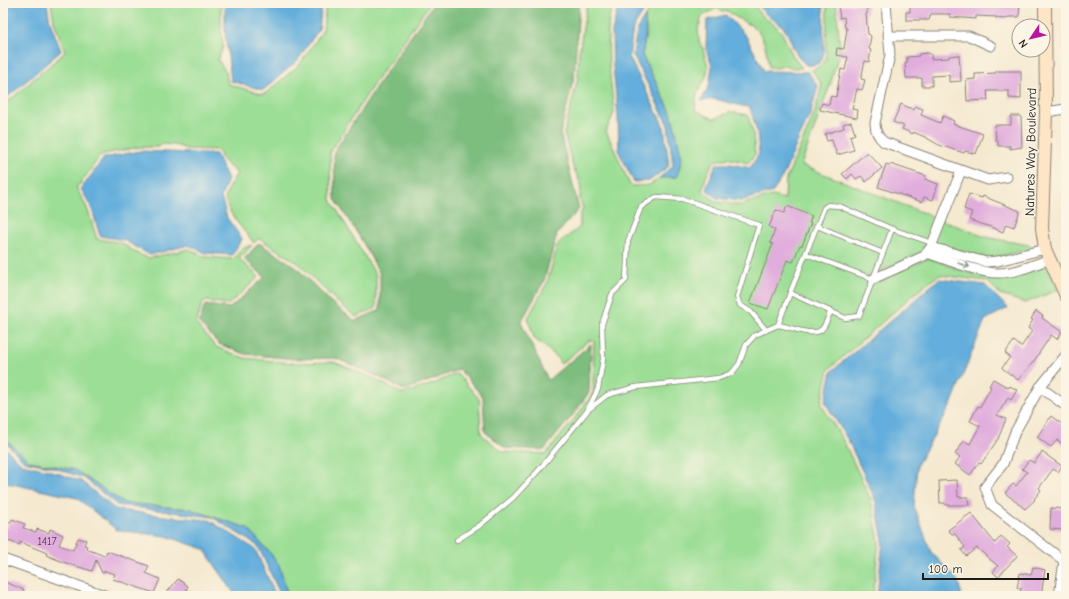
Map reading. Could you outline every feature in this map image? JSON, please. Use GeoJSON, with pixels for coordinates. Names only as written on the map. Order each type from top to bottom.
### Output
{"type":"FeatureCollection","features":[{"type":"Feature","properties":{"kind":"street"},"geometry":{"type":"LineString","coordinates":[[886,3],[890,56],[875,123],[878,136],[884,142],[988,180],[1007,177]]}},
{"type":"Feature","properties":{"kind":"street","name":"Natures Way Boulevard"},"geometry":{"type":"LineString","coordinates":[[1045,3],[1046,112],[1042,228],[1047,254],[1066,296]]}},
{"type":"Feature","properties":{"kind":"street"},"geometry":{"type":"LineString","coordinates":[[888,36],[969,36],[991,46]]}},
{"type":"Feature","properties":{"kind":"street"},"geometry":{"type":"LineString","coordinates":[[1046,112],[1066,109]]}},
{"type":"Feature","properties":{"kind":"street"},"geometry":{"type":"LineString","coordinates":[[873,279],[924,256],[930,248],[961,171]]}},
{"type":"Feature","properties":{"kind":"street"},"geometry":{"type":"LineString","coordinates":[[930,248],[986,262],[998,261],[1018,256],[1047,254]]}},
{"type":"Feature","properties":{"kind":"street"},"geometry":{"type":"LineString","coordinates":[[930,248],[988,272],[998,273],[1022,269],[1047,254]]}},
{"type":"Feature","properties":{"kind":"street"},"geometry":{"type":"LineString","coordinates":[[1018,256],[1022,269]]}},
{"type":"Feature","properties":{"kind":"street"},"geometry":{"type":"LineString","coordinates":[[1059,596],[1065,560],[992,505],[984,487],[1003,464],[1015,432],[1040,387],[1066,355]]}},
{"type":"Feature","properties":{"kind":"street"},"geometry":{"type":"LineString","coordinates":[[1040,387],[1066,406]]}},
{"type":"Feature","properties":{"kind":"street"},"geometry":{"type":"LineString","coordinates":[[3,559],[107,596]]}},
{"type":"Feature","properties":{"kind":"lane"},"geometry":{"type":"LineString","coordinates":[[588,410],[598,390],[603,359],[602,324],[612,294],[626,280],[628,240],[641,207],[656,197],[683,199],[759,225],[737,297],[740,304],[751,312],[766,330]]}},
{"type":"Feature","properties":{"kind":"lane"},"geometry":{"type":"LineString","coordinates":[[778,325],[824,208],[828,205],[839,206],[892,229],[930,248]]}},
{"type":"Feature","properties":{"kind":"lane"},"geometry":{"type":"LineString","coordinates":[[817,226],[883,253]]}},
{"type":"Feature","properties":{"kind":"lane"},"geometry":{"type":"LineString","coordinates":[[790,293],[845,318],[859,316],[892,229]]}},
{"type":"Feature","properties":{"kind":"lane"},"geometry":{"type":"LineString","coordinates":[[806,254],[873,279]]}},
{"type":"Feature","properties":{"kind":"lane"},"geometry":{"type":"LineString","coordinates":[[457,540],[479,526],[513,498],[538,471],[588,410],[607,395],[636,387],[719,378],[732,373],[738,364],[746,345],[755,335],[778,325],[810,333],[817,332],[822,329],[830,312]]}},
{"type":"Feature","properties":{"kind":"green space"},"geometry":{"type":"Polygon","coordinates":[[[51,3],[221,3],[221,32],[223,47],[218,60],[226,72],[228,84],[262,94],[266,93],[300,64],[323,30],[326,3],[430,3],[375,82],[330,152],[331,200],[376,275],[376,308],[356,317],[335,300],[298,263],[260,239],[254,243],[231,213],[228,206],[226,195],[229,186],[237,173],[224,162],[218,150],[187,149],[175,145],[163,144],[158,147],[140,147],[103,154],[76,187],[87,208],[97,239],[122,243],[138,254],[149,258],[189,249],[205,257],[232,259],[235,258],[241,249],[252,245],[240,258],[240,260],[259,277],[229,304],[204,301],[202,304],[196,324],[216,347],[244,358],[293,363],[334,362],[373,378],[403,394],[433,384],[457,373],[479,399],[482,435],[503,452],[546,454],[593,393],[594,341],[588,341],[561,364],[556,356],[534,338],[528,318],[547,283],[558,244],[580,227],[580,214],[583,209],[580,198],[581,184],[573,167],[564,133],[578,78],[579,53],[587,3],[614,3],[609,17],[608,32],[609,66],[614,113],[606,131],[630,185],[650,185],[659,178],[676,177],[682,158],[671,112],[642,55],[646,33],[645,16],[657,3],[755,3],[758,11],[780,30],[793,55],[802,68],[789,68],[787,65],[777,68],[769,67],[765,47],[759,32],[728,11],[723,12],[717,8],[702,16],[698,29],[699,42],[708,66],[706,77],[697,94],[695,110],[714,119],[730,112],[748,115],[753,133],[755,154],[748,163],[727,158],[713,162],[702,190],[716,202],[739,205],[772,196],[785,199],[786,179],[814,115],[822,85],[812,70],[819,67],[826,59],[827,3],[836,3],[840,48],[831,82],[801,165],[985,237],[1039,247],[998,257],[987,258],[934,243],[927,245],[922,252],[867,277],[870,285],[928,258],[974,274],[992,278],[1011,276],[1047,265],[1058,290],[1025,303],[1001,295],[987,281],[939,275],[913,295],[829,369],[821,404],[844,442],[871,500],[879,541],[873,596],[288,596],[279,565],[247,528],[190,509],[124,503],[75,470],[29,461],[8,442],[3,441],[3,106],[65,52],[54,21],[51,3]]]}},
{"type":"Feature","properties":{"kind":"green space"},"geometry":{"type":"Polygon","coordinates":[[[434,3],[579,3],[574,78],[560,133],[579,209],[557,234],[544,281],[521,322],[548,380],[591,344],[589,392],[576,411],[544,450],[505,448],[485,432],[483,397],[459,369],[404,390],[375,375],[335,358],[294,359],[245,354],[219,344],[199,323],[205,305],[230,308],[265,277],[244,259],[259,243],[296,267],[332,303],[355,321],[380,310],[380,274],[361,239],[335,199],[334,152],[378,84],[434,3]]]}},
{"type":"Feature","properties":{"kind":"water"},"geometry":{"type":"Polygon","coordinates":[[[3,3],[47,3],[50,22],[61,51],[3,101],[3,3]]]}},
{"type":"Feature","properties":{"kind":"water"},"geometry":{"type":"Polygon","coordinates":[[[225,3],[322,3],[319,29],[297,61],[263,90],[231,81],[225,31],[225,3]]]}},
{"type":"Feature","properties":{"kind":"water"},"geometry":{"type":"Polygon","coordinates":[[[619,3],[651,3],[633,28],[629,57],[664,127],[669,166],[649,181],[634,182],[619,152],[612,32],[619,3]]]}},
{"type":"Feature","properties":{"kind":"water"},"geometry":{"type":"Polygon","coordinates":[[[759,3],[823,3],[824,51],[821,61],[814,65],[806,65],[800,59],[783,27],[762,10],[759,3]]]}},
{"type":"Feature","properties":{"kind":"water"},"geometry":{"type":"Polygon","coordinates":[[[726,15],[746,36],[764,71],[808,72],[818,86],[810,115],[785,172],[773,192],[740,201],[717,198],[706,189],[716,164],[730,164],[750,168],[759,154],[757,132],[750,107],[715,99],[701,101],[709,86],[712,66],[706,49],[707,20],[726,15]]]}},
{"type":"Feature","properties":{"kind":"water"},"geometry":{"type":"Polygon","coordinates":[[[645,16],[646,33],[642,55],[671,112],[682,158],[677,177],[659,178],[673,166],[668,125],[633,55],[637,29],[645,16]]]}},
{"type":"Feature","properties":{"kind":"water"},"geometry":{"type":"Polygon","coordinates":[[[140,151],[216,154],[228,179],[221,197],[227,218],[242,239],[232,255],[206,253],[188,245],[150,255],[124,240],[100,236],[91,206],[81,189],[104,158],[140,151]]]}},
{"type":"Feature","properties":{"kind":"water"},"geometry":{"type":"Polygon","coordinates":[[[939,279],[985,285],[1008,308],[985,320],[951,405],[917,465],[914,506],[931,552],[958,581],[962,596],[877,596],[883,540],[875,499],[848,440],[825,402],[832,371],[939,279]]]}},
{"type":"Feature","properties":{"kind":"water"},"geometry":{"type":"Polygon","coordinates":[[[4,441],[8,442],[29,461],[75,470],[124,503],[190,509],[247,528],[279,565],[288,596],[281,596],[258,546],[212,517],[117,505],[84,478],[49,466],[24,461],[4,441]]]}},
{"type":"Feature","properties":{"kind":"water"},"geometry":{"type":"Polygon","coordinates":[[[3,446],[22,464],[48,470],[81,481],[115,509],[164,516],[209,520],[255,549],[276,596],[236,596],[204,549],[166,536],[117,530],[77,498],[3,482],[3,446]]]}},
{"type":"Feature","properties":{"kind":"building"},"geometry":{"type":"Polygon","coordinates":[[[867,3],[866,14],[868,34],[871,36],[869,49],[871,50],[869,62],[865,61],[861,79],[865,80],[863,87],[862,90],[857,89],[852,109],[858,110],[857,118],[820,110],[822,103],[829,105],[831,96],[836,97],[841,69],[845,70],[848,57],[836,55],[837,48],[844,49],[847,28],[845,28],[844,17],[840,18],[838,6],[867,3]]]}},
{"type":"Feature","properties":{"kind":"building"},"geometry":{"type":"Polygon","coordinates":[[[910,3],[1020,3],[1019,17],[1008,17],[1004,19],[996,18],[997,17],[976,16],[976,19],[950,17],[950,14],[931,14],[929,20],[906,20],[906,12],[910,12],[910,3]]]}},
{"type":"Feature","properties":{"kind":"building"},"geometry":{"type":"Polygon","coordinates":[[[919,54],[931,54],[931,59],[949,58],[949,56],[959,55],[961,81],[949,82],[949,75],[932,76],[932,86],[922,86],[922,78],[906,78],[905,63],[907,63],[907,57],[919,56],[919,54]]]}},
{"type":"Feature","properties":{"kind":"building"},"geometry":{"type":"Polygon","coordinates":[[[996,71],[1021,71],[1021,99],[1009,98],[1009,91],[987,91],[988,100],[967,101],[966,80],[975,79],[975,74],[996,73],[996,71]]]}},
{"type":"Feature","properties":{"kind":"building"},"geometry":{"type":"Polygon","coordinates":[[[901,104],[914,110],[915,106],[923,109],[921,115],[940,123],[943,116],[954,121],[953,124],[983,134],[976,154],[965,151],[964,153],[939,145],[925,137],[902,129],[904,126],[893,122],[901,104]]]}},
{"type":"Feature","properties":{"kind":"building"},"geometry":{"type":"Polygon","coordinates":[[[1011,116],[1021,116],[1022,147],[1010,149],[1010,146],[998,146],[998,141],[996,141],[995,125],[1011,125],[1011,116]]]}},
{"type":"Feature","properties":{"kind":"building"},"geometry":{"type":"Polygon","coordinates":[[[851,122],[855,134],[850,136],[854,150],[837,155],[832,140],[827,141],[825,134],[844,128],[843,124],[851,122]]]}},
{"type":"Feature","properties":{"kind":"building"},"geometry":{"type":"Polygon","coordinates":[[[867,152],[882,168],[866,182],[861,176],[856,179],[852,174],[847,179],[842,174],[867,152]]]}},
{"type":"Feature","properties":{"kind":"building"},"geometry":{"type":"Polygon","coordinates":[[[886,164],[926,176],[925,179],[938,184],[933,200],[924,197],[922,202],[878,187],[886,164]]]}},
{"type":"Feature","properties":{"kind":"building"},"geometry":{"type":"Polygon","coordinates":[[[969,194],[982,198],[983,196],[1020,211],[1014,227],[1006,224],[1003,232],[969,220],[972,212],[964,209],[969,194]]]}},
{"type":"Feature","properties":{"kind":"building"},"geometry":{"type":"Polygon","coordinates":[[[787,206],[812,216],[809,223],[811,223],[802,246],[800,245],[793,262],[787,260],[768,309],[750,303],[773,244],[770,243],[775,230],[769,227],[776,210],[784,213],[787,206]]]}},
{"type":"Feature","properties":{"kind":"building"},"geometry":{"type":"Polygon","coordinates":[[[1036,311],[1043,316],[1042,318],[1062,332],[1057,339],[1051,335],[1034,361],[1018,380],[1002,368],[1010,357],[1005,353],[1014,341],[1021,347],[1032,331],[1028,328],[1036,311]]]}},
{"type":"Feature","properties":{"kind":"building"},"geometry":{"type":"Polygon","coordinates":[[[993,379],[1009,388],[1010,386],[1017,390],[1011,400],[1008,398],[997,415],[1006,419],[998,439],[981,464],[979,463],[970,475],[955,464],[960,457],[955,454],[964,441],[970,444],[980,426],[970,421],[991,387],[989,386],[993,379]]]}},
{"type":"Feature","properties":{"kind":"building"},"geometry":{"type":"Polygon","coordinates":[[[1051,416],[1066,427],[1066,446],[1057,440],[1051,447],[1037,437],[1051,416]]]}},
{"type":"Feature","properties":{"kind":"building"},"geometry":{"type":"Polygon","coordinates":[[[1042,452],[1062,466],[1058,472],[1053,469],[1039,488],[1041,490],[1034,499],[1035,500],[1025,509],[1005,493],[1013,484],[1016,486],[1027,472],[1022,469],[1029,460],[1034,463],[1042,452]]]}},
{"type":"Feature","properties":{"kind":"building"},"geometry":{"type":"Polygon","coordinates":[[[957,480],[958,497],[968,497],[969,505],[947,505],[940,503],[939,481],[957,480]]]}},
{"type":"Feature","properties":{"kind":"building"},"geometry":{"type":"Polygon","coordinates":[[[1051,508],[1066,509],[1066,530],[1050,529],[1051,508]]]}},
{"type":"Feature","properties":{"kind":"building"},"geometry":{"type":"Polygon","coordinates":[[[971,513],[995,543],[1001,536],[1010,544],[1007,547],[1017,556],[998,577],[993,572],[998,566],[977,548],[966,556],[961,550],[965,547],[955,534],[952,534],[948,530],[971,513]]]}},
{"type":"Feature","properties":{"kind":"building"},"geometry":{"type":"Polygon","coordinates":[[[12,519],[25,524],[23,528],[36,532],[37,529],[49,533],[50,529],[63,535],[59,545],[73,550],[78,538],[86,540],[84,545],[87,546],[86,549],[105,556],[107,551],[149,566],[146,573],[160,579],[154,593],[113,579],[115,574],[105,571],[102,573],[96,560],[92,571],[63,562],[46,555],[47,553],[20,542],[20,545],[3,539],[3,527],[6,529],[9,522],[11,523],[12,519]]]}},
{"type":"Feature","properties":{"kind":"building"},"geometry":{"type":"Polygon","coordinates":[[[1033,567],[1045,570],[1041,596],[1020,596],[1021,588],[1017,588],[1020,573],[1031,575],[1033,567]]]}},
{"type":"Feature","properties":{"kind":"building"},"geometry":{"type":"Polygon","coordinates":[[[178,579],[188,586],[186,589],[195,596],[164,596],[178,579]]]}},
{"type":"Feature","properties":{"kind":"building"},"geometry":{"type":"Polygon","coordinates":[[[3,581],[24,590],[22,596],[3,596],[3,581]]]}}]}
